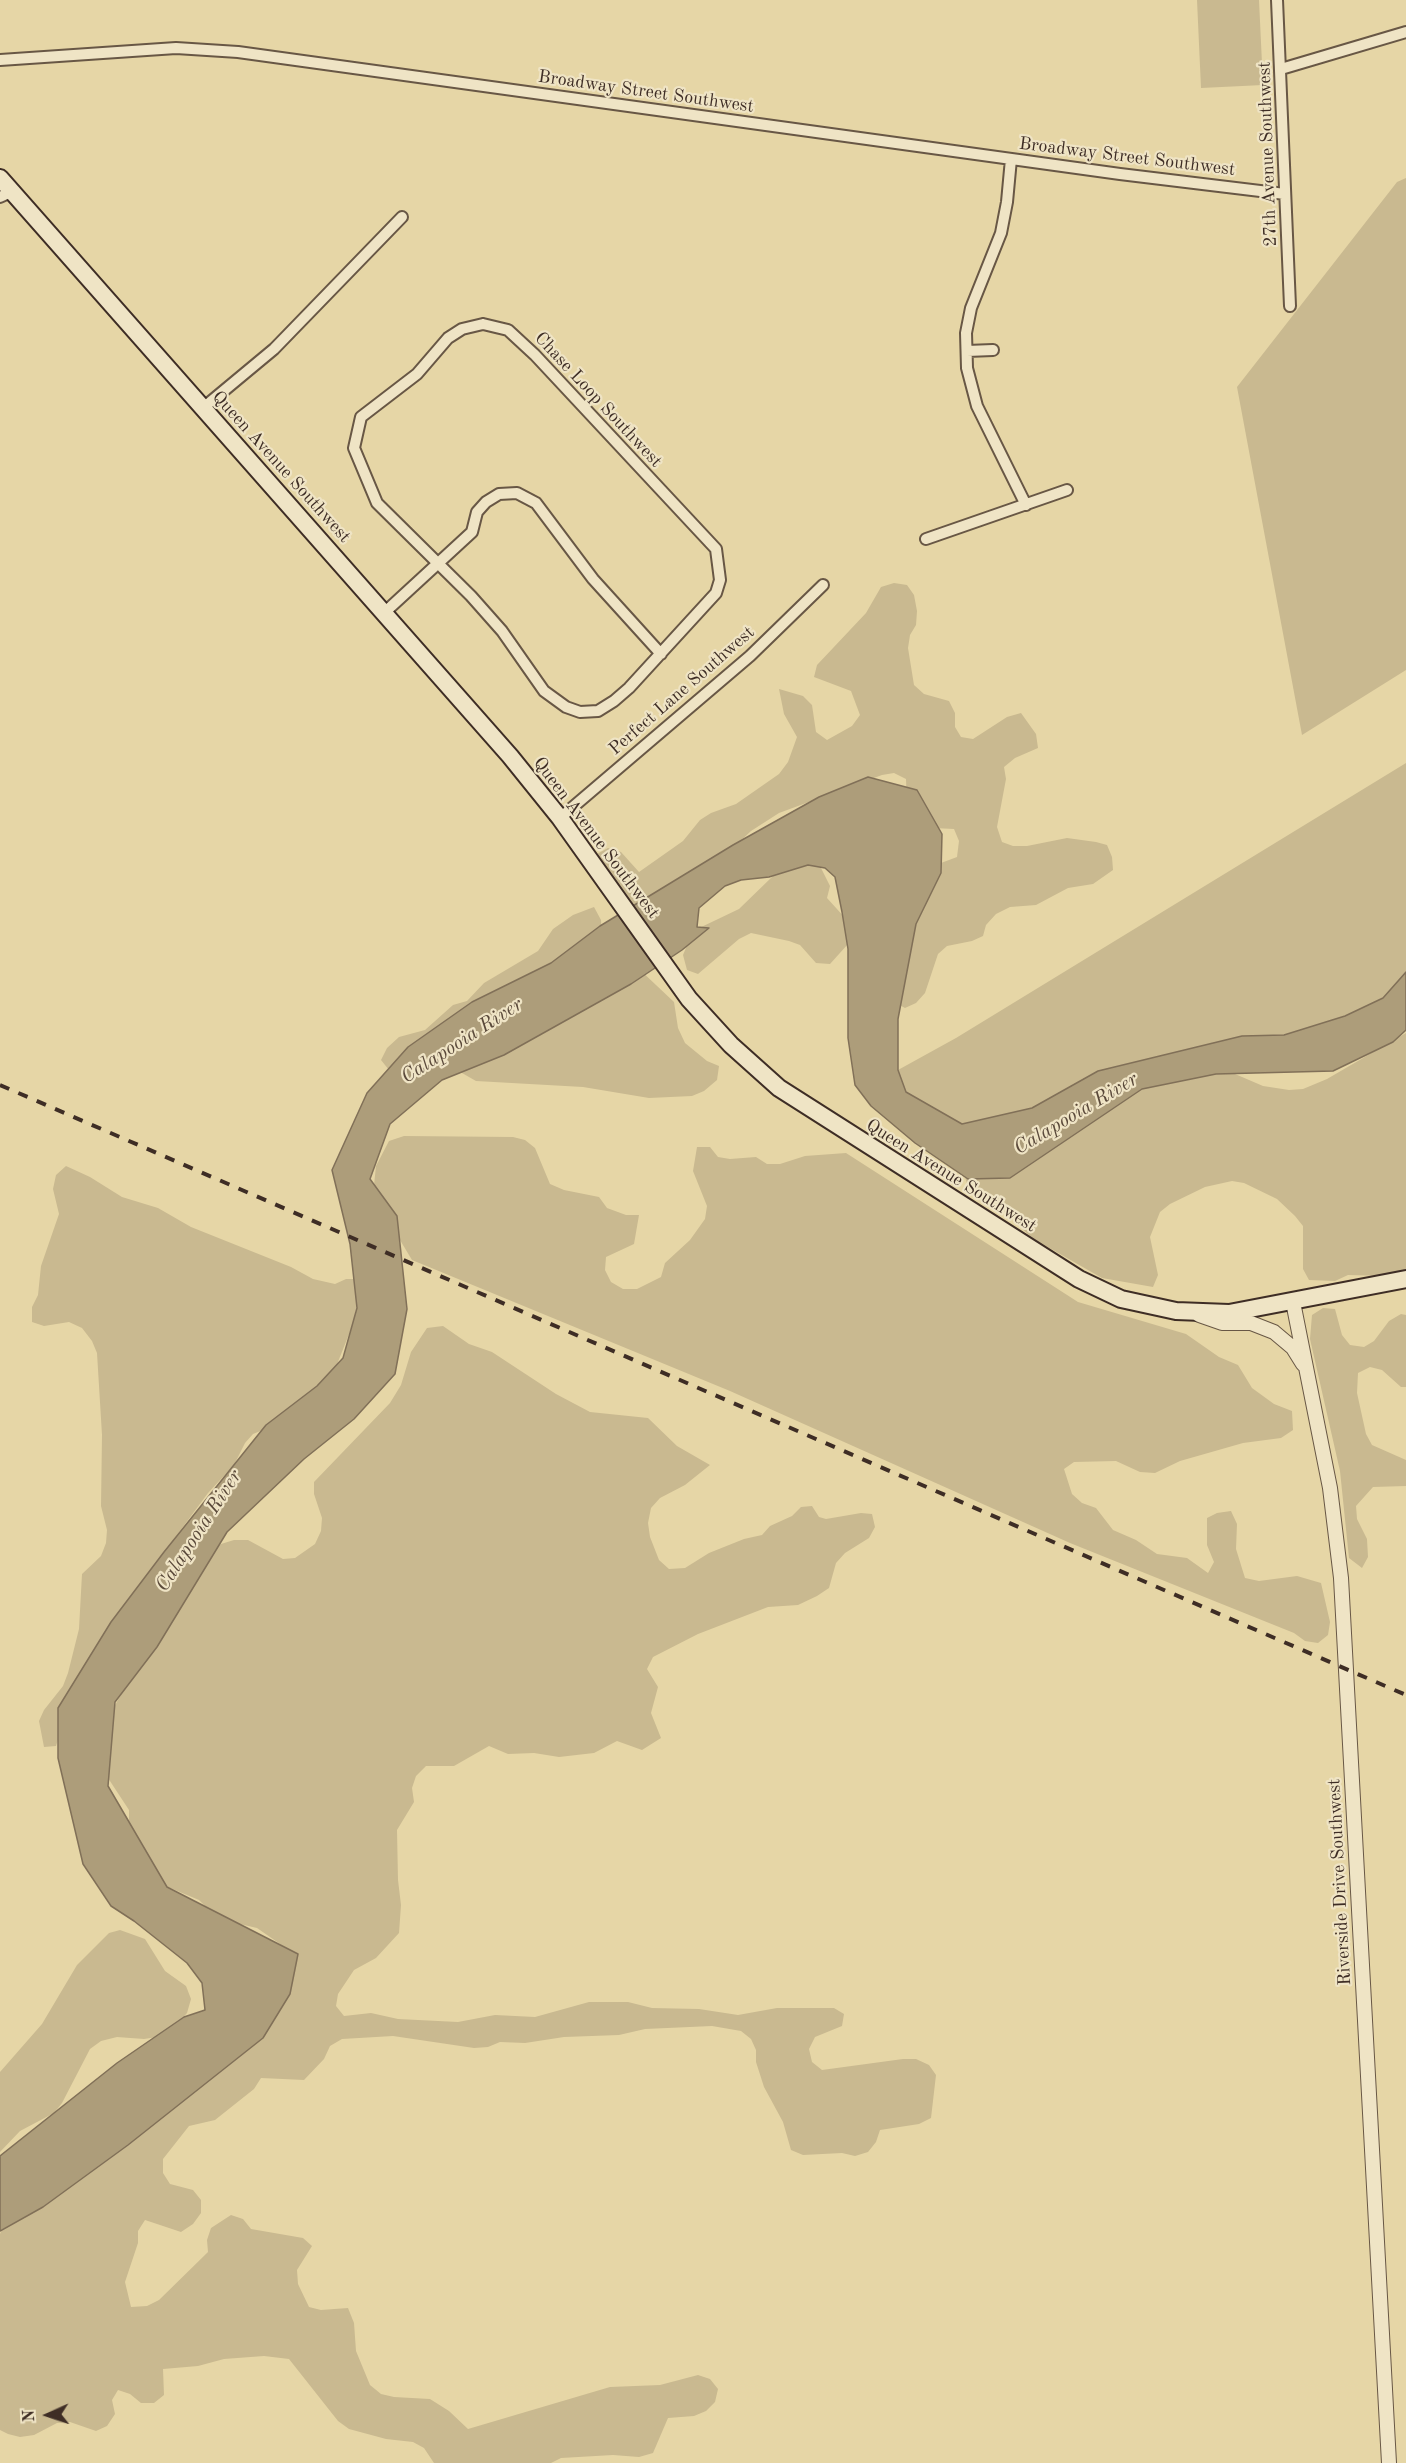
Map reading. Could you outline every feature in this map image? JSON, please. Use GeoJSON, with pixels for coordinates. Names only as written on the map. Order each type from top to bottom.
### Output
{"type":"FeatureCollection","features":[{"type":"Feature","properties":{"kind":"main road","name":"Queen Avenue Southwest"},"geometry":{"type":"LineString","coordinates":[[0,178],[6,194],[203,408],[481,722],[560,818],[675,980],[713,1026],[779,1088],[1078,1280],[1121,1299],[1194,1313],[1229,1313],[1406,1279]]}},
{"type":"Feature","properties":{"kind":"street","name":"27th Avenue Southwest"},"geometry":{"type":"LineString","coordinates":[[1277,0],[1290,306]]}},
{"type":"Feature","properties":{"kind":"street"},"geometry":{"type":"LineString","coordinates":[[1281,69],[1406,33]]}},
{"type":"Feature","properties":{"kind":"street","name":"Broadway Street Southwest"},"geometry":{"type":"LineString","coordinates":[[0,60],[176,48],[238,52],[1011,159],[1286,194]]}},
{"type":"Feature","properties":{"kind":"street"},"geometry":{"type":"LineString","coordinates":[[1011,159],[1001,233],[971,308],[967,368],[977,406],[1026,505]]}},
{"type":"Feature","properties":{"kind":"street"},"geometry":{"type":"LineString","coordinates":[[203,408],[274,349],[402,217]]}},
{"type":"Feature","properties":{"kind":"street","name":"Chase Loop Southwest"},"geometry":{"type":"LineString","coordinates":[[483,324],[508,330],[535,355],[716,549],[720,580],[716,593],[661,654],[615,701],[598,711],[580,712],[566,707],[544,691],[502,631],[471,596],[437,565],[377,503],[354,448],[361,417],[417,374],[448,338],[462,329],[483,324]]}},
{"type":"Feature","properties":{"kind":"street"},"geometry":{"type":"LineString","coordinates":[[967,351],[993,350]]}},
{"type":"Feature","properties":{"kind":"street"},"geometry":{"type":"LineString","coordinates":[[926,539],[1066,490]]}},
{"type":"Feature","properties":{"kind":"street"},"geometry":{"type":"LineString","coordinates":[[384,613],[472,532],[477,512],[486,502],[499,494],[517,493],[536,503],[593,579],[661,654]]}},
{"type":"Feature","properties":{"kind":"street","name":"Perfect Lane Southwest"},"geometry":{"type":"LineString","coordinates":[[560,818],[750,656],[823,585]]}},
{"type":"Feature","properties":{"kind":"street","name":"Riverside Drive Southwest"},"geometry":{"type":"LineString","coordinates":[[1293,1302],[1330,1488],[1341,1578],[1389,2463]]}},
{"type":"Feature","properties":{"kind":"street"},"geometry":{"type":"LineString","coordinates":[[1194,1313],[1222,1323],[1251,1323],[1274,1332],[1293,1348],[1307,1370]]}},
{"type":"Feature","properties":{"kind":"shaded area"},"geometry":{"type":"Polygon","coordinates":[[[1197,0],[1259,0],[1263,85],[1201,88],[1197,0]]]}},
{"type":"Feature","properties":{"kind":"shaded area"},"geometry":{"type":"Polygon","coordinates":[[[1406,178],[1406,670],[1302,735],[1237,387],[1397,182],[1406,178]]]}},
{"type":"Feature","properties":{"kind":"shaded area"},"geometry":{"type":"Polygon","coordinates":[[[894,583],[907,585],[914,595],[917,611],[916,625],[910,635],[908,648],[914,685],[924,694],[949,701],[955,713],[955,727],[961,737],[973,739],[1007,717],[1021,713],[1036,734],[1038,748],[1015,758],[1004,767],[1006,779],[997,827],[1002,842],[1013,846],[1027,846],[1067,838],[1096,842],[1107,845],[1112,857],[1113,870],[1093,884],[1068,888],[1036,905],[1010,907],[996,914],[986,925],[983,936],[972,941],[947,946],[938,954],[925,993],[916,1003],[905,1008],[894,1002],[927,864],[941,863],[957,857],[959,841],[954,829],[934,828],[907,805],[906,779],[894,773],[882,775],[779,813],[751,831],[732,849],[632,908],[602,867],[597,854],[608,848],[621,852],[639,872],[683,841],[700,820],[711,813],[736,804],[779,774],[788,762],[797,737],[784,714],[779,689],[803,696],[812,705],[816,732],[827,740],[852,726],[860,715],[851,691],[814,677],[817,665],[866,613],[881,587],[894,583]]]}},
{"type":"Feature","properties":{"kind":"shaded area"},"geometry":{"type":"Polygon","coordinates":[[[1406,763],[1406,972],[1383,998],[1345,1016],[1284,1035],[1242,1036],[1098,1071],[1032,1108],[962,1124],[906,1092],[898,1070],[956,1038],[1406,763]]]}},
{"type":"Feature","properties":{"kind":"shaded area"},"geometry":{"type":"Polygon","coordinates":[[[818,862],[830,886],[827,898],[846,919],[848,944],[830,964],[816,963],[800,945],[751,933],[739,939],[698,974],[687,970],[683,955],[693,931],[739,909],[773,876],[794,863],[818,862]]]}},
{"type":"Feature","properties":{"kind":"shaded area"},"geometry":{"type":"Polygon","coordinates":[[[594,907],[601,920],[602,934],[674,1002],[678,1028],[685,1043],[707,1061],[719,1066],[717,1080],[704,1091],[692,1096],[649,1098],[583,1087],[476,1081],[455,1069],[389,1070],[381,1060],[387,1048],[399,1037],[425,1030],[453,1005],[467,1001],[484,983],[538,951],[553,929],[573,915],[594,907]]]}},
{"type":"Feature","properties":{"kind":"shaded area"},"geometry":{"type":"Polygon","coordinates":[[[1406,1033],[1406,1271],[1387,1276],[1348,1275],[1335,1281],[1309,1280],[1303,1269],[1303,1226],[1277,1199],[1244,1183],[1232,1181],[1205,1187],[1170,1204],[1160,1212],[1150,1237],[1158,1275],[1153,1287],[1102,1278],[1032,1238],[989,1197],[967,1183],[963,1171],[975,1172],[987,1178],[1013,1176],[1039,1149],[1147,1086],[1228,1071],[1263,1086],[1289,1090],[1303,1089],[1327,1079],[1406,1033]]]}},
{"type":"Feature","properties":{"kind":"shaded area"},"geometry":{"type":"Polygon","coordinates":[[[404,1136],[513,1137],[525,1140],[535,1148],[550,1184],[564,1190],[599,1197],[607,1208],[626,1215],[639,1215],[634,1244],[606,1257],[605,1270],[611,1282],[623,1289],[637,1289],[661,1277],[665,1263],[690,1240],[705,1219],[707,1206],[693,1171],[697,1147],[710,1147],[718,1157],[730,1159],[756,1157],[767,1164],[780,1164],[805,1156],[846,1153],[1078,1302],[1186,1334],[1219,1357],[1238,1365],[1252,1388],[1274,1404],[1292,1411],[1293,1430],[1281,1438],[1243,1443],[1180,1461],[1155,1473],[1140,1472],[1116,1461],[1074,1462],[1064,1469],[1072,1494],[1082,1503],[1096,1508],[1113,1530],[1136,1540],[1157,1554],[1187,1558],[1208,1573],[1214,1562],[1207,1545],[1207,1518],[1217,1513],[1231,1511],[1237,1524],[1236,1549],[1245,1578],[1259,1581],[1297,1576],[1321,1583],[1330,1622],[1328,1635],[1318,1643],[1305,1641],[1294,1633],[1070,1543],[730,1391],[412,1260],[373,1195],[376,1166],[389,1141],[404,1136]]]}},
{"type":"Feature","properties":{"kind":"shaded area"},"geometry":{"type":"Polygon","coordinates":[[[66,1166],[90,1177],[122,1197],[158,1208],[191,1227],[291,1267],[313,1279],[335,1284],[346,1279],[359,1279],[360,1292],[353,1324],[334,1372],[275,1425],[253,1434],[245,1443],[234,1465],[208,1493],[174,1539],[67,1710],[56,1746],[44,1747],[39,1721],[44,1710],[63,1686],[68,1673],[79,1629],[82,1574],[101,1556],[106,1543],[107,1530],[101,1506],[102,1435],[97,1353],[92,1341],[82,1328],[69,1322],[44,1326],[32,1322],[32,1307],[38,1295],[41,1266],[59,1214],[53,1189],[56,1175],[66,1166]]]}},
{"type":"Feature","properties":{"kind":"shaded area"},"geometry":{"type":"Polygon","coordinates":[[[1323,1308],[1335,1309],[1342,1335],[1350,1345],[1364,1347],[1374,1341],[1389,1321],[1401,1314],[1406,1315],[1406,1387],[1401,1387],[1382,1370],[1370,1367],[1358,1373],[1357,1393],[1366,1434],[1372,1445],[1406,1460],[1406,1486],[1373,1487],[1356,1506],[1357,1519],[1367,1539],[1368,1557],[1362,1568],[1349,1558],[1340,1471],[1310,1339],[1312,1315],[1323,1308]]]}},
{"type":"Feature","properties":{"kind":"shaded area"},"geometry":{"type":"Polygon","coordinates":[[[443,1326],[469,1344],[492,1352],[556,1394],[590,1412],[648,1418],[677,1446],[710,1465],[685,1485],[660,1498],[651,1508],[648,1523],[650,1537],[659,1560],[669,1569],[685,1568],[709,1553],[744,1539],[762,1535],[770,1526],[792,1516],[801,1507],[812,1506],[819,1517],[826,1519],[861,1513],[872,1514],[875,1527],[869,1538],[845,1553],[836,1563],[829,1588],[817,1596],[798,1605],[768,1607],[698,1634],[653,1657],[647,1669],[658,1687],[651,1713],[661,1738],[642,1750],[617,1741],[594,1753],[559,1757],[534,1753],[508,1754],[489,1746],[454,1766],[426,1766],[416,1776],[412,1788],[414,1802],[397,1830],[401,1905],[399,1933],[376,1958],[354,1970],[338,1994],[336,2006],[344,2016],[371,2013],[398,2019],[458,2022],[495,2015],[535,2017],[589,2002],[628,2002],[652,2008],[699,2009],[738,2015],[777,2008],[834,2008],[844,2014],[842,2026],[815,2037],[809,2049],[812,2062],[822,2070],[903,2059],[916,2059],[929,2065],[936,2075],[931,2118],[919,2124],[880,2130],[876,2142],[868,2152],[855,2156],[842,2153],[803,2155],[791,2150],[783,2122],[764,2087],[756,2062],[756,2050],[751,2039],[741,2031],[712,2026],[645,2029],[619,2035],[564,2037],[525,2043],[500,2042],[488,2047],[474,2048],[393,2036],[342,2039],[330,2046],[324,2059],[304,2080],[261,2078],[254,2089],[215,2120],[189,2126],[163,2159],[163,2173],[170,2184],[193,2190],[201,2200],[201,2213],[193,2224],[181,2232],[145,2220],[138,2231],[138,2243],[125,2282],[131,2307],[147,2306],[159,2300],[208,2252],[207,2240],[211,2228],[231,2215],[243,2219],[251,2229],[303,2238],[312,2246],[297,2270],[298,2284],[309,2307],[321,2310],[348,2308],[354,2323],[356,2351],[370,2385],[381,2394],[430,2399],[449,2411],[468,2429],[610,2387],[660,2385],[698,2375],[710,2379],[718,2389],[715,2402],[706,2411],[694,2416],[668,2418],[653,2453],[639,2457],[613,2455],[561,2458],[551,2463],[434,2463],[424,2448],[413,2442],[386,2439],[349,2429],[338,2421],[289,2359],[264,2356],[224,2359],[198,2366],[163,2369],[164,2395],[154,2403],[141,2403],[130,2394],[118,2390],[112,2400],[115,2414],[107,2426],[96,2431],[70,2422],[57,2423],[34,2435],[20,2437],[8,2434],[0,2430],[0,2234],[4,2225],[288,1990],[296,1966],[293,1953],[257,1928],[218,1919],[199,1900],[151,1880],[129,1822],[129,1810],[108,1778],[103,1728],[119,1698],[210,1554],[221,1544],[234,1540],[248,1540],[283,1559],[295,1558],[315,1544],[321,1531],[322,1518],[314,1494],[314,1482],[390,1403],[401,1385],[411,1352],[427,1328],[443,1326]]]}},
{"type":"Feature","properties":{"kind":"shaded area"},"geometry":{"type":"Polygon","coordinates":[[[120,1930],[145,1939],[165,1971],[186,1986],[191,1999],[187,2013],[170,2032],[157,2037],[144,2039],[117,2037],[101,2041],[90,2049],[62,2103],[54,2113],[20,2131],[0,2152],[0,2072],[42,2024],[77,1965],[109,1933],[120,1930]]]}},
{"type":"Feature","properties":{"kind":"water","name":"Calapooia River"},"geometry":{"type":"Polygon","coordinates":[[[868,777],[917,790],[942,834],[941,873],[916,924],[898,1019],[898,1070],[906,1092],[962,1124],[1032,1108],[1098,1071],[1242,1036],[1284,1035],[1345,1016],[1383,998],[1406,972],[1406,1030],[1393,1042],[1333,1071],[1216,1074],[1142,1089],[1010,1178],[968,1179],[915,1143],[871,1106],[855,1085],[848,1038],[848,949],[835,877],[825,868],[808,865],[769,877],[741,880],[725,886],[699,908],[697,927],[709,928],[682,950],[631,984],[504,1055],[442,1080],[390,1124],[370,1179],[397,1216],[407,1309],[395,1374],[354,1419],[304,1459],[227,1532],[157,1647],[115,1702],[108,1786],[167,1887],[298,1954],[290,1994],[263,2038],[128,2145],[43,2207],[0,2231],[0,2156],[117,2063],[184,2017],[205,2010],[202,1983],[187,1963],[134,1921],[111,1906],[83,1864],[58,1758],[58,1708],[111,1622],[266,1425],[317,1386],[343,1358],[357,1308],[350,1244],[332,1170],[367,1093],[408,1047],[472,1002],[551,963],[600,926],[733,845],[819,797],[868,777]]]}},
{"type":"Feature","properties":{"kind":"railway"},"geometry":{"type":"LineString","coordinates":[[0,1085],[1406,1695]]}}]}
